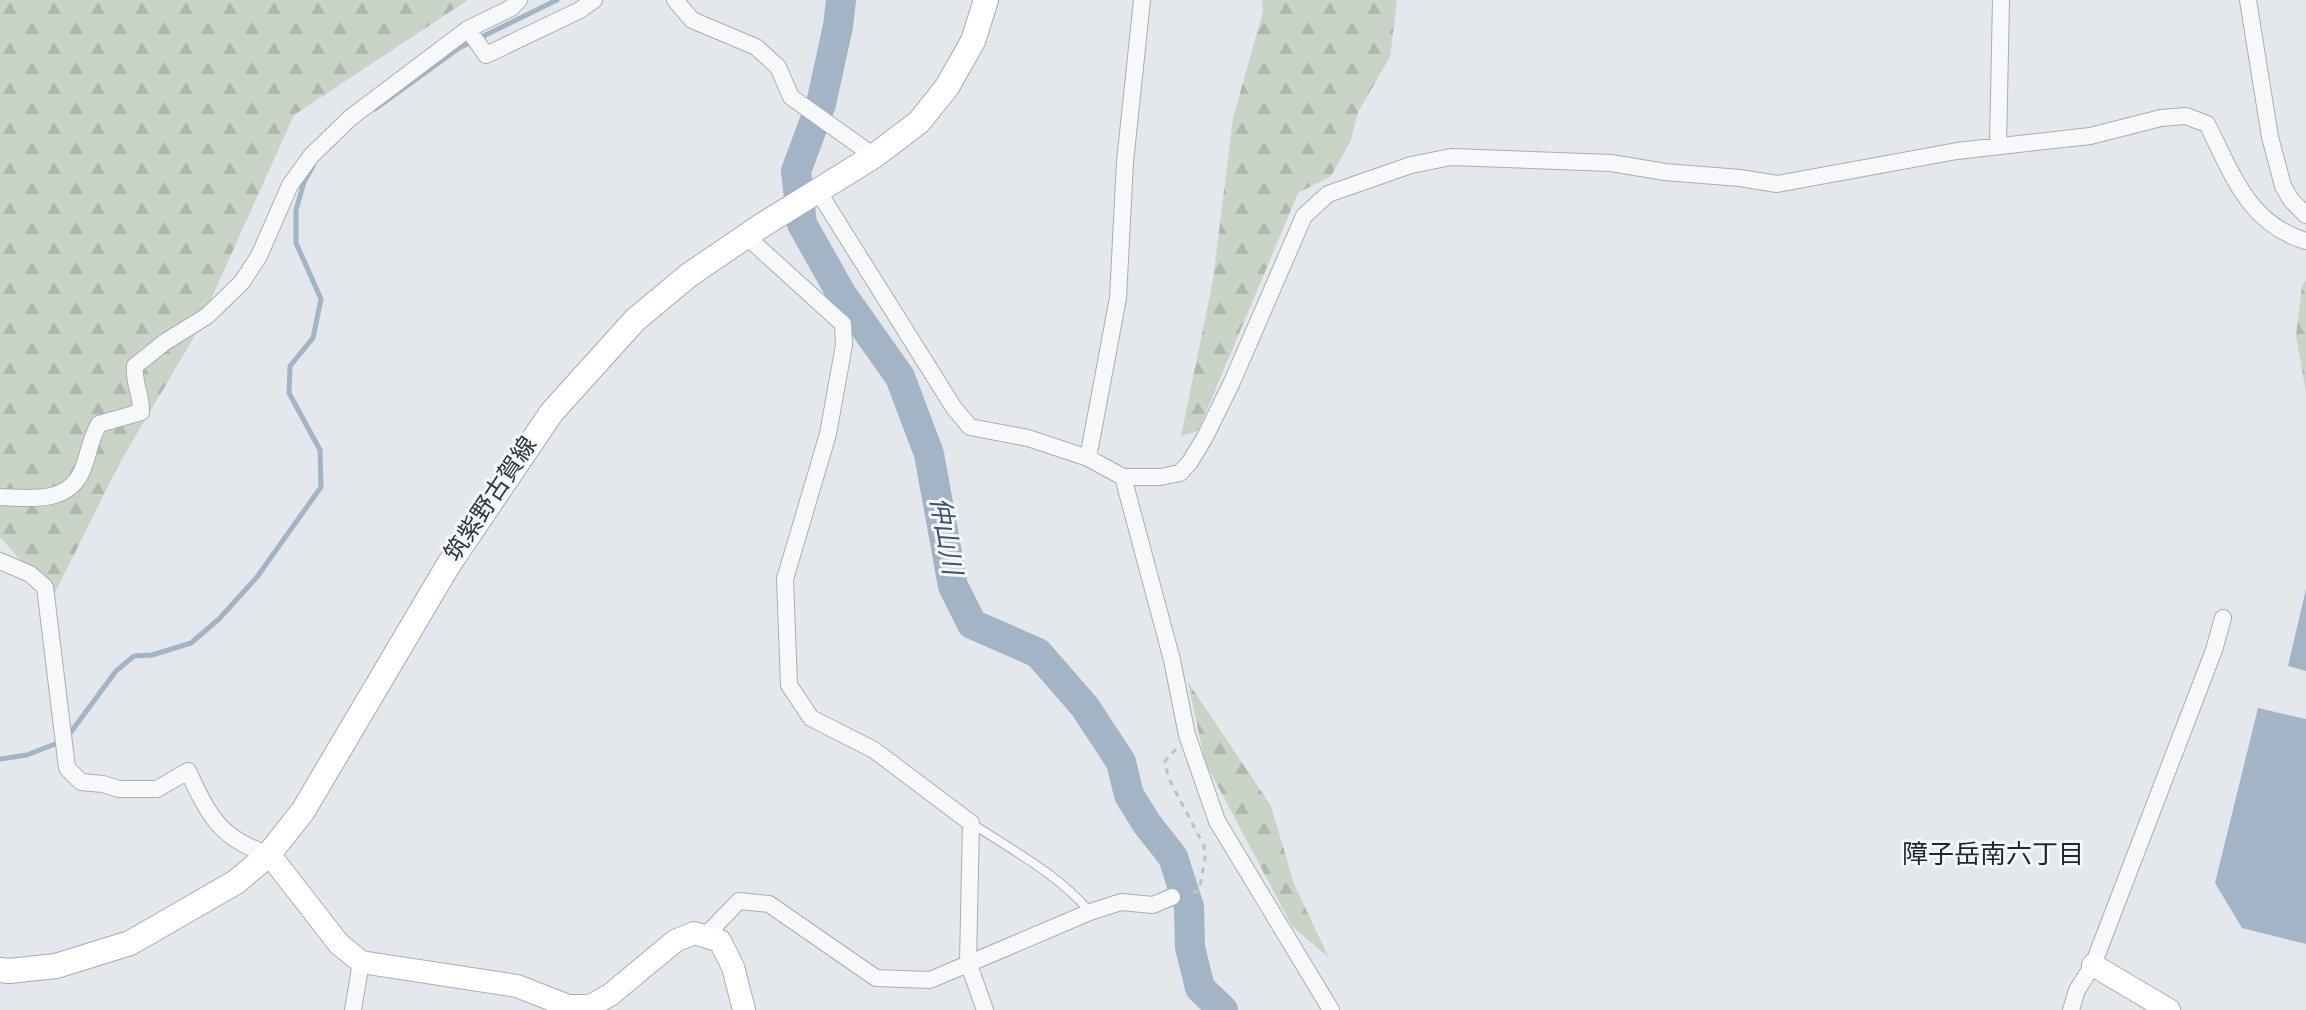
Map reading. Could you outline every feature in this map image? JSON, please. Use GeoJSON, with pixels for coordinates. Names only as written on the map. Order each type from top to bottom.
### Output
{"type":"FeatureCollection","features":[{"type":"Feature","properties":{"kind":"main road","name":"筑紫野古賀線"},"geometry":{"type":"LineString","coordinates":[[0,970],[56,966],[130,943],[236,882],[269,854],[303,811],[449,564],[552,412],[635,320],[689,275],[874,156],[919,122],[947,87],[973,41],[986,0]]}},
{"type":"Feature","properties":{"kind":"street"},"geometry":{"type":"LineString","coordinates":[[0,497],[43,498],[63,494],[80,474],[90,440],[99,424],[141,412],[142,401],[134,382],[135,366],[165,342],[207,316],[242,282],[259,256],[290,185],[311,156],[350,118],[468,29],[511,8],[519,0]]}},
{"type":"Feature","properties":{"kind":"street"},"geometry":{"type":"LineString","coordinates":[[468,29],[486,55],[580,10],[594,0]]}},
{"type":"Feature","properties":{"kind":"street"},"geometry":{"type":"LineString","coordinates":[[675,0],[692,20],[756,47],[778,67],[791,97],[874,156]]}},
{"type":"Feature","properties":{"kind":"street"},"geometry":{"type":"LineString","coordinates":[[1088,458],[1118,298],[1125,162],[1142,0]]}},
{"type":"Feature","properties":{"kind":"street"},"geometry":{"type":"LineString","coordinates":[[1998,145],[2001,0]]}},
{"type":"Feature","properties":{"kind":"street"},"geometry":{"type":"LineString","coordinates":[[2248,0],[2270,137],[2283,186],[2291,200],[2306,215]]}},
{"type":"Feature","properties":{"kind":"street"},"geometry":{"type":"LineString","coordinates":[[810,196],[970,427],[1028,438],[1088,458],[1123,477],[1160,477],[1180,473],[1190,462],[1232,382],[1304,216],[1328,194],[1411,165],[1451,157],[1611,163],[1777,184],[1998,145],[2090,136],[2161,118],[2186,116],[2207,124],[2240,189],[2259,216],[2284,234],[2306,241]]}},
{"type":"Feature","properties":{"kind":"street"},"geometry":{"type":"LineString","coordinates":[[754,231],[843,324],[844,345],[828,434],[785,579],[789,685],[811,718],[874,750],[971,823],[968,962],[985,1010]]}},
{"type":"Feature","properties":{"kind":"street"},"geometry":{"type":"LineString","coordinates":[[1123,477],[1172,660],[1190,742],[1217,821],[1331,1010]]}},
{"type":"Feature","properties":{"kind":"street"},"geometry":{"type":"LineString","coordinates":[[0,561],[30,574],[45,587],[67,768],[81,782],[119,789],[157,789],[188,771],[208,813],[237,842],[269,854],[339,944],[361,962],[517,986],[568,1006],[590,1006],[610,995],[675,941],[694,933],[720,941],[733,967],[744,1010]]}},
{"type":"Feature","properties":{"kind":"street"},"geometry":{"type":"LineString","coordinates":[[2071,1010],[2077,990],[2093,965],[2214,650],[2223,618]]}},
{"type":"Feature","properties":{"kind":"street"},"geometry":{"type":"LineString","coordinates":[[706,935],[739,901],[769,904],[876,978],[930,980],[1090,912],[1121,902],[1153,905],[1172,897]]}},
{"type":"Feature","properties":{"kind":"street"},"geometry":{"type":"LineString","coordinates":[[353,1010],[361,962]]}},
{"type":"Feature","properties":{"kind":"street"},"geometry":{"type":"LineString","coordinates":[[2093,965],[2169,1010]]}},
{"type":"Feature","properties":{"kind":"lane"},"geometry":{"type":"LineString","coordinates":[[971,823],[1053,877],[1078,897],[1090,912]]}},
{"type":"Feature","properties":{"kind":"path"},"geometry":{"type":"LineString","coordinates":[[1172,897],[1199,891],[1205,859],[1204,846],[1168,777],[1165,761],[1172,752],[1190,742]]}},
{"type":"Feature","properties":{"kind":"green space"},"geometry":{"type":"Polygon","coordinates":[[[0,0],[468,0],[294,115],[194,337],[118,466],[53,597],[0,537],[0,0]]]}},
{"type":"Feature","properties":{"kind":"green space"},"geometry":{"type":"Polygon","coordinates":[[[1262,0],[1397,0],[1390,57],[1358,112],[1351,140],[1331,176],[1298,193],[1198,431],[1181,436],[1213,280],[1233,118],[1263,11],[1262,0]]]}},
{"type":"Feature","properties":{"kind":"green space"},"geometry":{"type":"Polygon","coordinates":[[[2306,280],[2306,393],[2296,336],[2302,286],[2306,280]]]}},
{"type":"Feature","properties":{"kind":"green space"},"geometry":{"type":"Polygon","coordinates":[[[1188,682],[1271,806],[1294,884],[1329,958],[1292,926],[1205,762],[1188,682]]]}},
{"type":"Feature","properties":{"kind":"water"},"geometry":{"type":"Polygon","coordinates":[[[2306,589],[2306,671],[2288,666],[2306,589]]]}},
{"type":"Feature","properties":{"kind":"water"},"geometry":{"type":"Polygon","coordinates":[[[2258,708],[2306,719],[2306,944],[2242,928],[2215,883],[2258,708]]]}},
{"type":"Feature","properties":{"kind":"waterway"},"geometry":{"type":"LineString","coordinates":[[375,109],[459,48],[557,0]]}},
{"type":"Feature","properties":{"kind":"waterway","name":"仲山川"},"geometry":{"type":"LineString","coordinates":[[841,0],[821,104],[796,171],[802,224],[842,295],[900,377],[929,454],[953,586],[972,624],[1038,653],[1085,707],[1121,762],[1129,795],[1173,857],[1189,907],[1190,947],[1200,988],[1223,1010]]}},
{"type":"Feature","properties":{"kind":"waterway"},"geometry":{"type":"LineString","coordinates":[[68,736],[116,671],[134,656],[152,655],[191,643],[219,619],[257,577],[321,487],[320,450],[289,393],[290,366],[313,338],[321,299],[296,243],[296,210],[304,182],[313,166]]}},
{"type":"Feature","properties":{"kind":"waterway"},"geometry":{"type":"LineString","coordinates":[[0,759],[27,755],[60,742]]}},
{"type":"Feature","properties":{"kind":"district","name":"障子岳南六丁目"},"geometry":{"type":"Point","coordinates":[1993,856]}}]}
